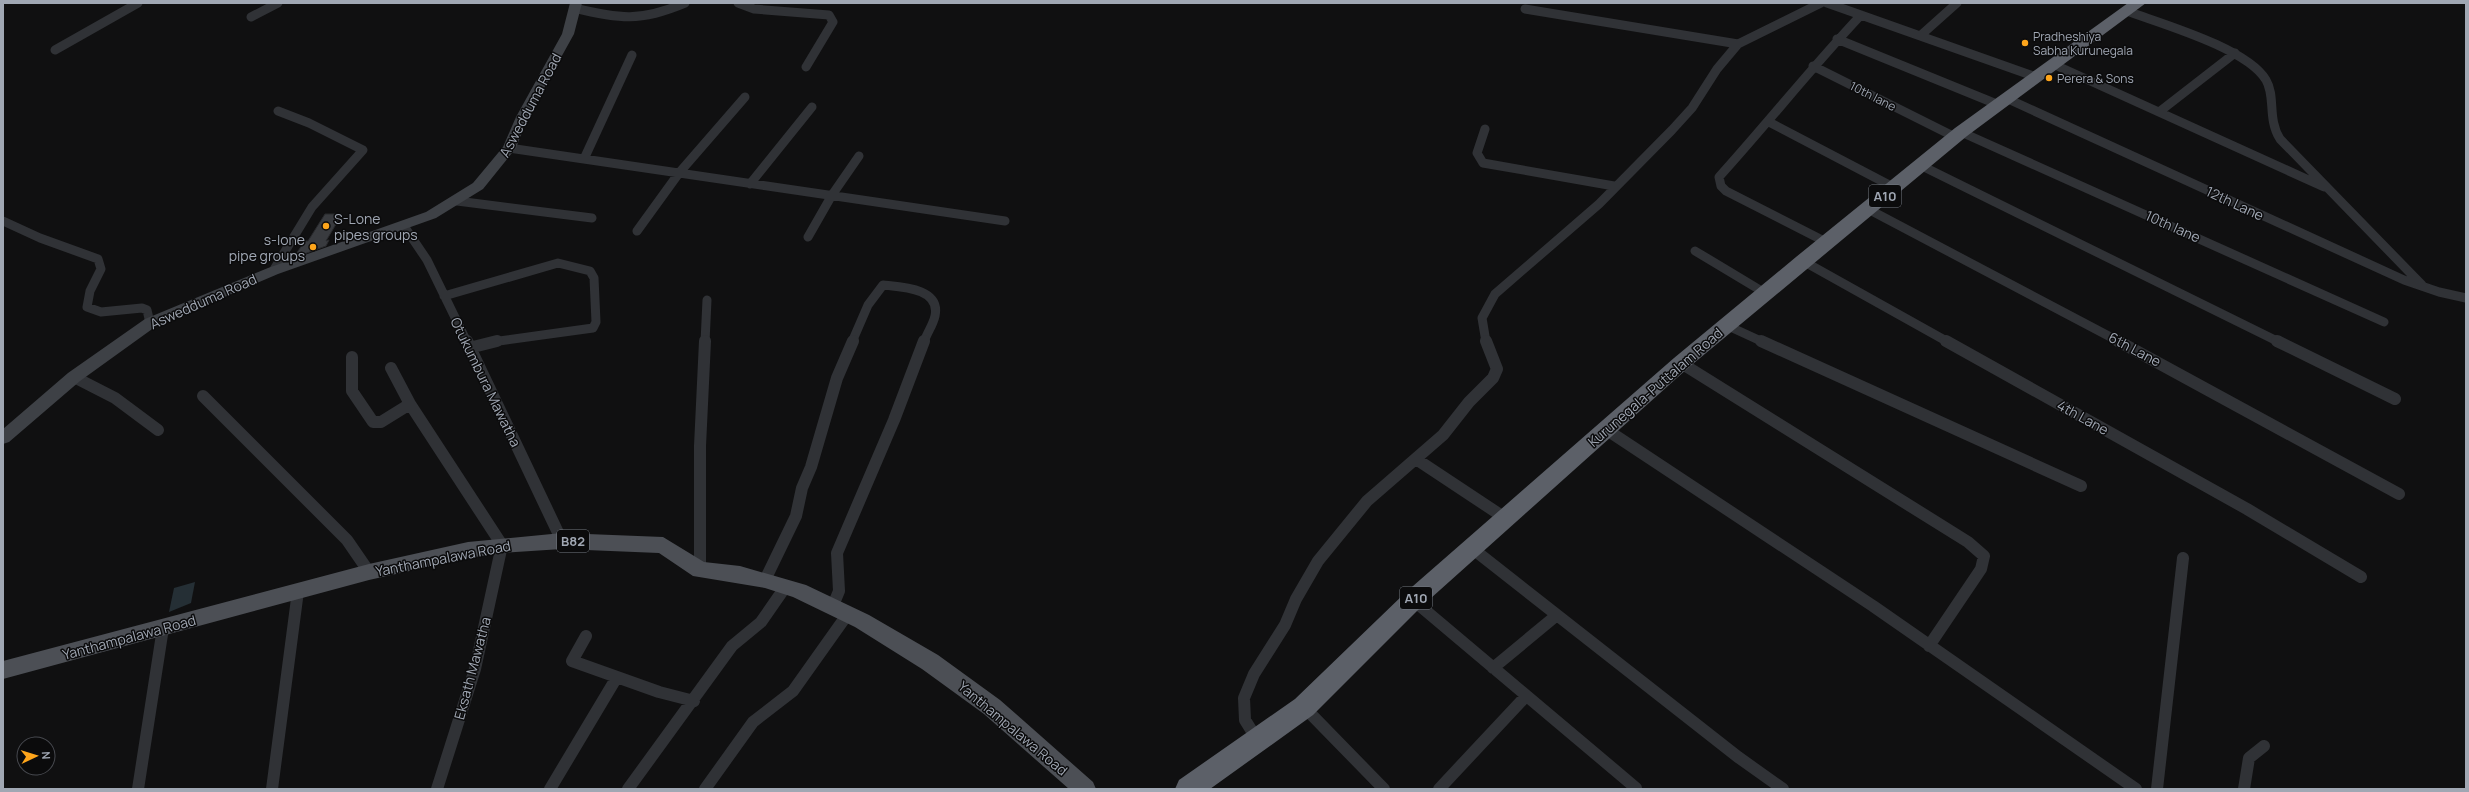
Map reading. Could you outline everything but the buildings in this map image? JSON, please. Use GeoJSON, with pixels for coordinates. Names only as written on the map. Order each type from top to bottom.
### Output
{"type":"FeatureCollection","features":[{"type":"Feature","properties":{"kind":"highway","name":"Kurunegala-Puttalam Road"},"geometry":{"type":"LineString","coordinates":[[1188,789],[1258,741],[1304,707],[1413,600],[1473,549],[1505,518],[1607,430],[1681,363],[1803,261],[1895,188],[1958,135],[2036,76],[2133,7]]}},
{"type":"Feature","properties":{"kind":"main road","name":"Yanthampalawa Road"},"geometry":{"type":"LineString","coordinates":[[3,670],[369,572],[502,545],[562,541],[663,545],[700,570],[740,574],[786,586],[862,621],[930,662],[961,684],[1010,722],[1085,789]]}},
{"type":"Feature","properties":{"kind":"street"},"geometry":{"type":"LineString","coordinates":[[55,50],[138,3]]}},
{"type":"Feature","properties":{"kind":"street"},"geometry":{"type":"LineString","coordinates":[[252,17],[278,3]]}},
{"type":"Feature","properties":{"kind":"street"},"geometry":{"type":"LineString","coordinates":[[575,6],[631,20],[645,18],[685,3]]}},
{"type":"Feature","properties":{"kind":"street"},"geometry":{"type":"LineString","coordinates":[[738,3],[754,9],[829,15],[833,22],[806,67]]}},
{"type":"Feature","properties":{"kind":"street"},"geometry":{"type":"LineString","coordinates":[[1258,741],[1245,720],[1243,708],[1244,698],[1263,657],[1285,626],[1296,599],[1318,561],[1367,501],[1443,436],[1469,402],[1493,378],[1497,369],[1484,336],[1482,318],[1495,294],[1599,204],[1614,186],[1687,113],[1717,68],[1738,44],[1821,3]]}},
{"type":"Feature","properties":{"kind":"street"},"geometry":{"type":"LineString","coordinates":[[1827,3],[2036,76]]}},
{"type":"Feature","properties":{"kind":"street"},"geometry":{"type":"LineString","coordinates":[[1920,36],[1957,3]]}},
{"type":"Feature","properties":{"kind":"street","name":"Aswedduma Road"},"geometry":{"type":"LineString","coordinates":[[3,438],[74,377],[150,323],[272,271],[404,226],[431,215],[457,201],[478,186],[509,148],[522,117],[568,34],[575,6]]}},
{"type":"Feature","properties":{"kind":"street"},"geometry":{"type":"LineString","coordinates":[[2133,7],[2235,53],[2255,66],[2267,82],[2272,129],[2424,286]]}},
{"type":"Feature","properties":{"kind":"street"},"geometry":{"type":"LineString","coordinates":[[1526,9],[1738,44]]}},
{"type":"Feature","properties":{"kind":"street"},"geometry":{"type":"LineString","coordinates":[[1826,242],[1726,191],[1721,186],[1719,178],[1769,122],[1813,66],[1861,15]]}},
{"type":"Feature","properties":{"kind":"street","name":"12th Lane"},"geometry":{"type":"LineString","coordinates":[[1837,39],[2003,102],[2333,248],[2424,286],[2466,298]]}},
{"type":"Feature","properties":{"kind":"street"},"geometry":{"type":"LineString","coordinates":[[2159,112],[2235,53]]}},
{"type":"Feature","properties":{"kind":"street"},"geometry":{"type":"LineString","coordinates":[[584,159],[632,55]]}},
{"type":"Feature","properties":{"kind":"street"},"geometry":{"type":"LineString","coordinates":[[2053,64],[2330,190]]}},
{"type":"Feature","properties":{"kind":"street","name":"10th lane"},"geometry":{"type":"LineString","coordinates":[[1813,66],[1958,135],[2384,322]]}},
{"type":"Feature","properties":{"kind":"street"},"geometry":{"type":"LineString","coordinates":[[637,231],[679,172],[745,97]]}},
{"type":"Feature","properties":{"kind":"street"},"geometry":{"type":"LineString","coordinates":[[750,184],[812,107]]}},
{"type":"Feature","properties":{"kind":"street"},"geometry":{"type":"LineString","coordinates":[[272,271],[312,207],[363,150],[309,123],[278,111]]}},
{"type":"Feature","properties":{"kind":"street"},"geometry":{"type":"LineString","coordinates":[[1769,122],[1895,188]]}},
{"type":"Feature","properties":{"kind":"street"},"geometry":{"type":"LineString","coordinates":[[1485,129],[1477,153],[1483,163],[1614,186]]}},
{"type":"Feature","properties":{"kind":"street"},"geometry":{"type":"LineString","coordinates":[[509,148],[1005,221]]}},
{"type":"Feature","properties":{"kind":"street"},"geometry":{"type":"LineString","coordinates":[[808,237],[832,195],[858,156]]}},
{"type":"Feature","properties":{"kind":"street"},"geometry":{"type":"LineString","coordinates":[[1922,166],[2395,399]]}},
{"type":"Feature","properties":{"kind":"street"},"geometry":{"type":"LineString","coordinates":[[457,201],[592,218]]}},
{"type":"Feature","properties":{"kind":"street","name":"6th Lane"},"geometry":{"type":"LineString","coordinates":[[1868,209],[2174,370],[2400,494]]}},
{"type":"Feature","properties":{"kind":"street"},"geometry":{"type":"LineString","coordinates":[[3,221],[40,238],[98,259],[101,269],[90,291],[87,307],[101,312],[142,308],[147,310],[150,323]]}},
{"type":"Feature","properties":{"kind":"street","name":"Otukumbura Mawatha"},"geometry":{"type":"LineString","coordinates":[[404,226],[427,260],[516,442],[562,541]]}},
{"type":"Feature","properties":{"kind":"street"},"geometry":{"type":"LineString","coordinates":[[1695,251],[1765,293]]}},
{"type":"Feature","properties":{"kind":"street","name":"4th Lane"},"geometry":{"type":"LineString","coordinates":[[1803,261],[2247,509],[2361,577]]}},
{"type":"Feature","properties":{"kind":"street"},"geometry":{"type":"LineString","coordinates":[[444,296],[558,264],[571,265],[590,271],[594,278],[596,322],[593,328],[495,341],[469,348]]}},
{"type":"Feature","properties":{"kind":"street"},"geometry":{"type":"LineString","coordinates":[[705,789],[753,722],[793,691],[840,611],[835,556],[908,389],[928,330],[934,318],[934,303],[928,296],[907,288],[883,285],[868,305],[837,378],[811,467],[802,488],[796,516],[765,580]]}},
{"type":"Feature","properties":{"kind":"street"},"geometry":{"type":"LineString","coordinates":[[700,570],[700,446],[707,300]]}},
{"type":"Feature","properties":{"kind":"street"},"geometry":{"type":"LineString","coordinates":[[1726,325],[2081,486]]}},
{"type":"Feature","properties":{"kind":"street"},"geometry":{"type":"LineString","coordinates":[[352,357],[352,391],[373,422],[381,422],[410,404]]}},
{"type":"Feature","properties":{"kind":"street"},"geometry":{"type":"LineString","coordinates":[[1681,363],[1968,542],[1984,556],[1981,569],[1929,646]]}},
{"type":"Feature","properties":{"kind":"street"},"geometry":{"type":"LineString","coordinates":[[391,368],[410,404],[502,545]]}},
{"type":"Feature","properties":{"kind":"street"},"geometry":{"type":"LineString","coordinates":[[74,377],[115,398],[158,430]]}},
{"type":"Feature","properties":{"kind":"street"},"geometry":{"type":"LineString","coordinates":[[203,396],[347,540],[369,572]]}},
{"type":"Feature","properties":{"kind":"street"},"geometry":{"type":"LineString","coordinates":[[1607,430],[2045,723],[2136,789]]}},
{"type":"Feature","properties":{"kind":"street"},"geometry":{"type":"LineString","coordinates":[[1416,459],[1505,518]]}},
{"type":"Feature","properties":{"kind":"street","name":"Eksath Mawatha"},"geometry":{"type":"LineString","coordinates":[[438,789],[475,669],[502,545]]}},
{"type":"Feature","properties":{"kind":"street"},"geometry":{"type":"LineString","coordinates":[[1473,549],[1738,757],[1783,789]]}},
{"type":"Feature","properties":{"kind":"street"},"geometry":{"type":"LineString","coordinates":[[2157,789],[2184,558]]}},
{"type":"Feature","properties":{"kind":"street"},"geometry":{"type":"LineString","coordinates":[[628,789],[694,701],[732,646],[761,622],[786,586]]}},
{"type":"Feature","properties":{"kind":"street"},"geometry":{"type":"LineString","coordinates":[[272,789],[298,592]]}},
{"type":"Feature","properties":{"kind":"street"},"geometry":{"type":"LineString","coordinates":[[1413,600],[1636,788]]}},
{"type":"Feature","properties":{"kind":"street"},"geometry":{"type":"LineString","coordinates":[[1493,668],[1557,615]]}},
{"type":"Feature","properties":{"kind":"street"},"geometry":{"type":"LineString","coordinates":[[138,789],[164,628]]}},
{"type":"Feature","properties":{"kind":"street"},"geometry":{"type":"LineString","coordinates":[[586,636],[572,661],[659,692],[694,701]]}},
{"type":"Feature","properties":{"kind":"street"},"geometry":{"type":"LineString","coordinates":[[550,789],[617,677]]}},
{"type":"Feature","properties":{"kind":"street"},"geometry":{"type":"LineString","coordinates":[[1439,789],[1526,696]]}},
{"type":"Feature","properties":{"kind":"street"},"geometry":{"type":"LineString","coordinates":[[1304,707],[1384,789]]}},
{"type":"Feature","properties":{"kind":"street"},"geometry":{"type":"LineString","coordinates":[[2244,789],[2249,758],[2264,746]]}},
{"type":"Feature","properties":{"kind":"shaded area"},"geometry":{"type":"Polygon","coordinates":[[[195,582],[191,603],[169,612],[174,588],[195,582]]]}},
{"type":"Feature","properties":{"kind":"place","name":"Pradheshiya Sabha Kurunegala"},"geometry":{"type":"Point","coordinates":[2025,43]}},
{"type":"Feature","properties":{"kind":"place","name":"Perera & Sons"},"geometry":{"type":"Point","coordinates":[2049,78]}},
{"type":"Feature","properties":{"kind":"place","name":"S-Lone pipes groups"},"geometry":{"type":"Point","coordinates":[326,226]}},
{"type":"Feature","properties":{"kind":"place","name":"s-lone pipe groups"},"geometry":{"type":"Point","coordinates":[313,247]}}]}
